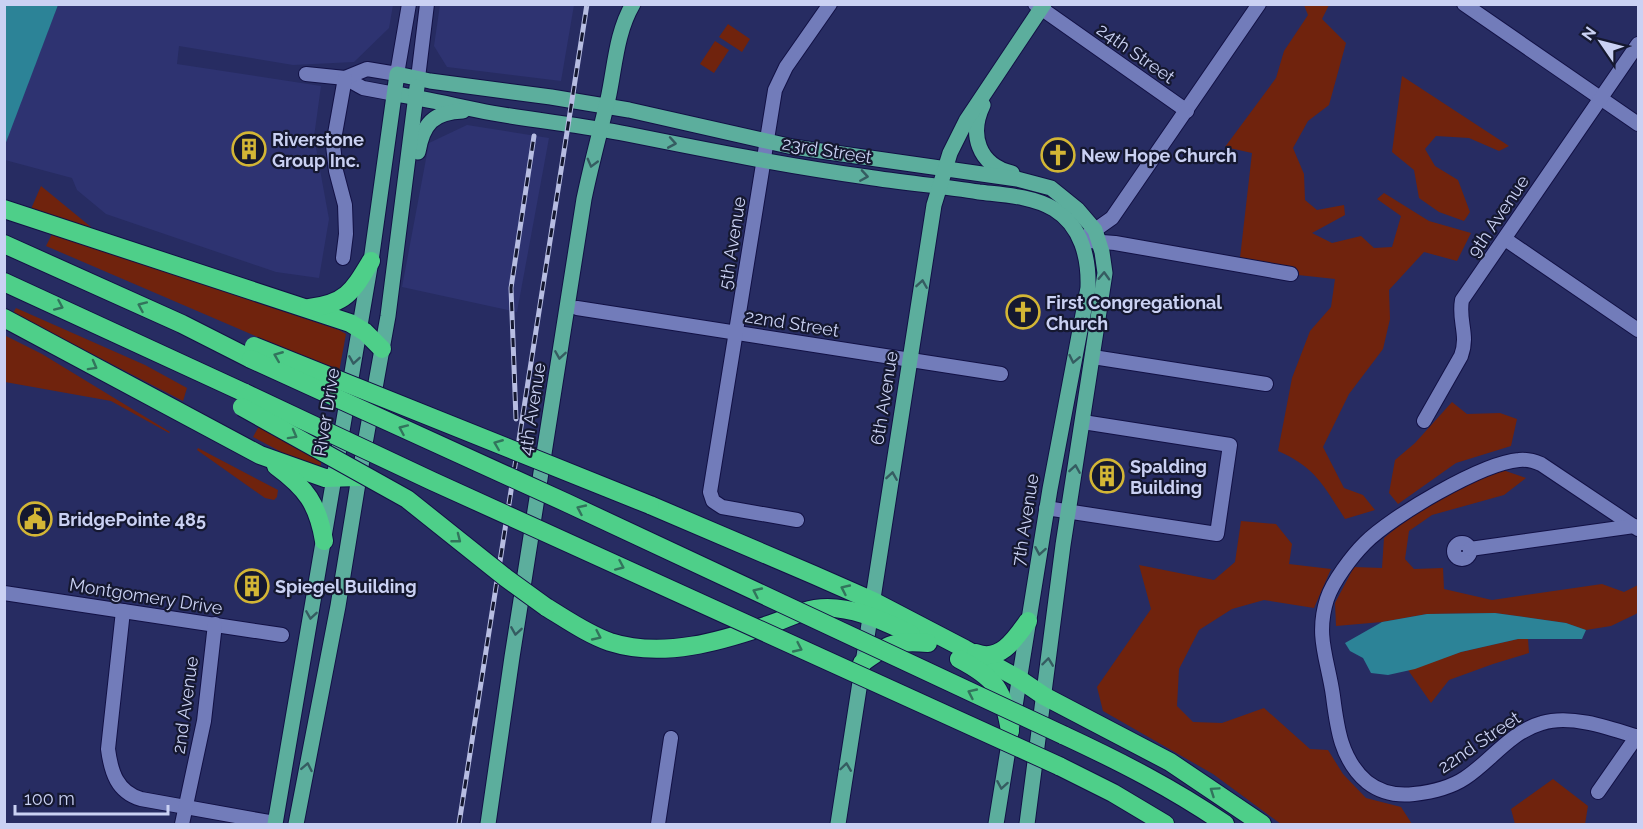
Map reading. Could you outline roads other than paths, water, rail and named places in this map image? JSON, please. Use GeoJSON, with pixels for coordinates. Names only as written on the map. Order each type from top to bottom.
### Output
{"type":"FeatureCollection","features":[{"type":"Feature","properties":{"kind":"highway"},"geometry":{"type":"LineString","coordinates":[[4,209],[305,308],[359,328],[381,349]]}},
{"type":"Feature","properties":{"kind":"highway"},"geometry":{"type":"LineString","coordinates":[[12,247],[182,324],[253,353],[650,505],[872,609],[983,656],[1011,645],[1028,621]]}},
{"type":"Feature","properties":{"kind":"highway"},"geometry":{"type":"LineString","coordinates":[[305,308],[334,304],[345,298],[357,285],[371,261]]}},
{"type":"Feature","properties":{"kind":"highway"},"geometry":{"type":"LineString","coordinates":[[5,283],[169,358],[200,380],[243,400],[432,481],[1059,766],[1165,825]]}},
{"type":"Feature","properties":{"kind":"highway"},"geometry":{"type":"LineString","coordinates":[[4,318],[260,455],[288,475],[306,492],[317,512],[324,541]]}},
{"type":"Feature","properties":{"kind":"highway"},"geometry":{"type":"LineString","coordinates":[[253,353],[1134,768],[1225,825]]}},
{"type":"Feature","properties":{"kind":"highway"},"geometry":{"type":"LineString","coordinates":[[243,400],[407,499],[506,578],[546,606],[610,642],[653,648],[711,643],[814,609],[872,609],[992,679],[1006,705],[1010,731]]}},
{"type":"Feature","properties":{"kind":"highway"},"geometry":{"type":"LineString","coordinates":[[260,455],[314,475],[334,479],[359,477]]}},
{"type":"Feature","properties":{"kind":"highway"},"geometry":{"type":"LineString","coordinates":[[862,663],[890,645],[905,641],[928,643]]}},
{"type":"Feature","properties":{"kind":"highway"},"geometry":{"type":"LineString","coordinates":[[965,649],[1019,679],[1044,696],[1170,762],[1262,825]]}},
{"type":"Feature","properties":{"kind":"main road","name":"4th Avenue"},"geometry":{"type":"LineString","coordinates":[[488,825],[512,657],[583,209],[620,36],[626,16],[633,4]]}},
{"type":"Feature","properties":{"kind":"main road","name":"6th Avenue"},"geometry":{"type":"LineString","coordinates":[[837,825],[934,205],[950,153],[966,121],[1040,6]]}},
{"type":"Feature","properties":{"kind":"main road"},"geometry":{"type":"LineString","coordinates":[[1007,60],[978,115],[975,126],[979,147],[990,163],[1007,172],[1031,177],[1051,188]]}},
{"type":"Feature","properties":{"kind":"main road","name":"23rd Street"},"geometry":{"type":"LineString","coordinates":[[397,74],[606,106],[793,147],[1017,179],[1051,188],[1077,209],[1097,236]]}},
{"type":"Feature","properties":{"kind":"main road","name":"River Drive"},"geometry":{"type":"LineString","coordinates":[[277,824],[371,261],[397,74]]}},
{"type":"Feature","properties":{"kind":"main road"},"geometry":{"type":"LineString","coordinates":[[296,825],[338,606],[381,349],[418,78]]}},
{"type":"Feature","properties":{"kind":"main road","name":"23rd Street"},"geometry":{"type":"LineString","coordinates":[[395,94],[764,160],[1010,196],[1045,205],[1055,210],[1068,221],[1081,240]]}},
{"type":"Feature","properties":{"kind":"main road"},"geometry":{"type":"LineString","coordinates":[[397,244],[410,202],[421,137],[426,126],[445,113],[490,112]]}},
{"type":"Feature","properties":{"kind":"main road"},"geometry":{"type":"LineString","coordinates":[[1027,825],[1069,512],[1105,273],[1097,236]]}},
{"type":"Feature","properties":{"kind":"main road","name":"7th Avenue"},"geometry":{"type":"LineString","coordinates":[[996,825],[1046,508],[1088,288],[1089,270],[1081,240]]}},
{"type":"Feature","properties":{"kind":"street","name":"River Drive"},"geometry":{"type":"LineString","coordinates":[[397,74],[409,4]]}},
{"type":"Feature","properties":{"kind":"street"},"geometry":{"type":"LineString","coordinates":[[418,78],[427,4]]}},
{"type":"Feature","properties":{"kind":"street","name":"5th Avenue"},"geometry":{"type":"LineString","coordinates":[[797,520],[722,507],[713,501],[710,492],[777,84],[830,4]]}},
{"type":"Feature","properties":{"kind":"street"},"geometry":{"type":"LineString","coordinates":[[1097,236],[1187,111],[1259,4]]}},
{"type":"Feature","properties":{"kind":"street"},"geometry":{"type":"LineString","coordinates":[[1464,4],[1638,124]]}},
{"type":"Feature","properties":{"kind":"street","name":"24th Street"},"geometry":{"type":"LineString","coordinates":[[1040,6],[1187,111]]}},
{"type":"Feature","properties":{"kind":"street","name":"9th Avenue"},"geometry":{"type":"LineString","coordinates":[[1424,421],[1464,346],[1464,329],[1460,310],[1462,300],[1638,44]]}},
{"type":"Feature","properties":{"kind":"street","name":"23rd Street"},"geometry":{"type":"LineString","coordinates":[[345,78],[367,69],[397,74]]}},
{"type":"Feature","properties":{"kind":"street","name":"23rd Street"},"geometry":{"type":"LineString","coordinates":[[306,74],[345,78],[363,88],[395,94]]}},
{"type":"Feature","properties":{"kind":"street"},"geometry":{"type":"LineString","coordinates":[[343,258],[346,234],[345,205],[333,145],[345,78]]}},
{"type":"Feature","properties":{"kind":"street"},"geometry":{"type":"LineString","coordinates":[[1081,240],[1097,236],[1119,243],[1291,274]]}},
{"type":"Feature","properties":{"kind":"street"},"geometry":{"type":"LineString","coordinates":[[1505,239],[1638,330]]}},
{"type":"Feature","properties":{"kind":"street","name":"22nd Street"},"geometry":{"type":"LineString","coordinates":[[577,308],[1001,374]]}},
{"type":"Feature","properties":{"kind":"street"},"geometry":{"type":"LineString","coordinates":[[1093,357],[1266,384]]}},
{"type":"Feature","properties":{"kind":"street"},"geometry":{"type":"LineString","coordinates":[[1046,508],[1217,534],[1230,445],[1083,422]]}},
{"type":"Feature","properties":{"kind":"street","name":"22nd Street"},"geometry":{"type":"LineString","coordinates":[[1636,527],[1541,464],[1531,460],[1486,468],[1402,514],[1364,544],[1336,581],[1328,596],[1321,622],[1322,646],[1344,753],[1355,771],[1377,789],[1393,794],[1408,795],[1438,790],[1459,782],[1513,737],[1542,722],[1567,718],[1638,737]]}},
{"type":"Feature","properties":{"kind":"street"},"geometry":{"type":"LineString","coordinates":[[1470,549],[1636,527]]}},
{"type":"Feature","properties":{"kind":"street","name":"Montgomery Drive"},"geometry":{"type":"LineString","coordinates":[[4,593],[282,635]]}},
{"type":"Feature","properties":{"kind":"street"},"geometry":{"type":"LineString","coordinates":[[123,611],[108,749],[112,771],[120,786],[131,796],[277,824]]}},
{"type":"Feature","properties":{"kind":"street","name":"2nd Avenue"},"geometry":{"type":"LineString","coordinates":[[182,825],[204,721],[214,624]]}},
{"type":"Feature","properties":{"kind":"street"},"geometry":{"type":"LineString","coordinates":[[1598,792],[1638,737]]}},
{"type":"Feature","properties":{"kind":"street"},"geometry":{"type":"LineString","coordinates":[[658,825],[671,738]]}},
{"type":"Feature","properties":{"kind":"railway"},"geometry":{"type":"LineString","coordinates":[[459,824],[587,4]]}},
{"type":"Feature","properties":{"kind":"railway"},"geometry":{"type":"LineString","coordinates":[[516,419],[511,288],[534,136]]}},
{"type":"Feature","properties":{"kind":"place","name":"Riverstone Group Inc."},"geometry":{"type":"Point","coordinates":[249,149]}},
{"type":"Feature","properties":{"kind":"place","name":"New Hope Church"},"geometry":{"type":"Point","coordinates":[1058,155]}},
{"type":"Feature","properties":{"kind":"place","name":"First Congregational Church"},"geometry":{"type":"Point","coordinates":[1023,312]}},
{"type":"Feature","properties":{"kind":"place","name":"Spalding Building"},"geometry":{"type":"Point","coordinates":[1107,476]}},
{"type":"Feature","properties":{"kind":"place","name":"BridgePointe 485"},"geometry":{"type":"Point","coordinates":[35,519]}},
{"type":"Feature","properties":{"kind":"place","name":"Spiegel Building"},"geometry":{"type":"Point","coordinates":[252,586]}}]}
